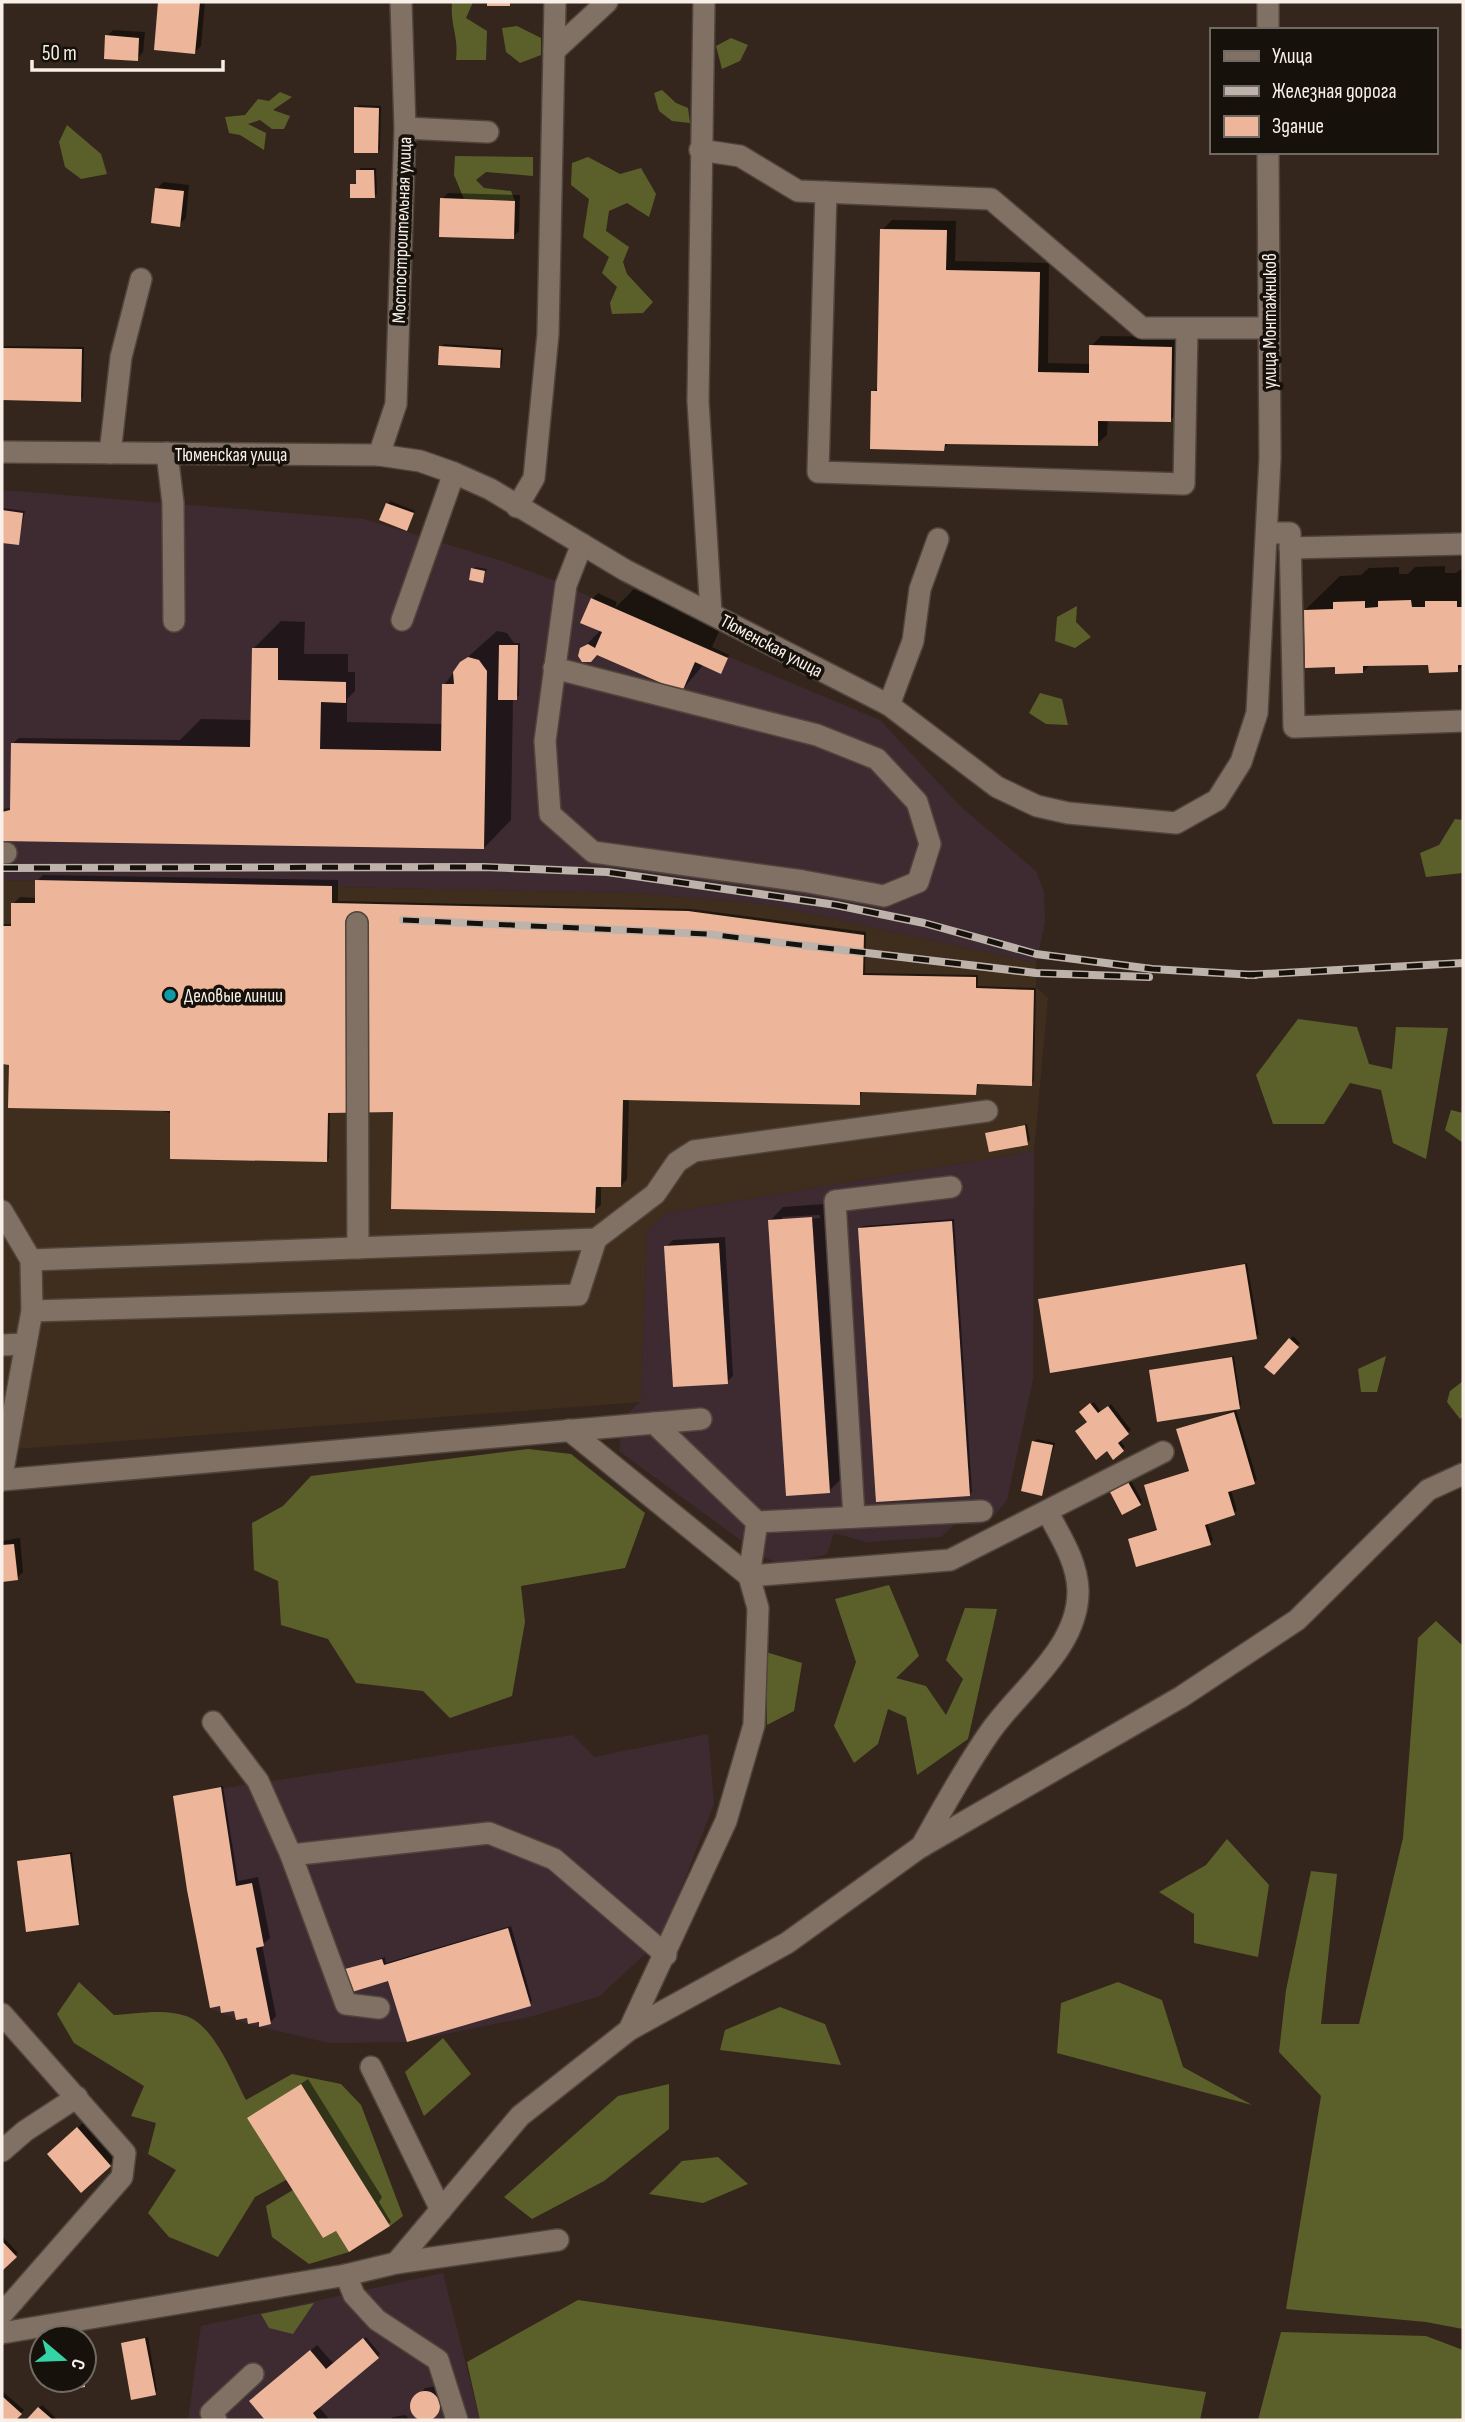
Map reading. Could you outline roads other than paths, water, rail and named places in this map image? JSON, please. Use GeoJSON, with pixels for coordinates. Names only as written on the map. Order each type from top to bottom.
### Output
{"type":"FeatureCollection","features":[{"type":"Feature","properties":{"kind":"street","name":"Мостостроительная улица"},"geometry":{"type":"LineString","coordinates":[[379,455],[396,404],[405,128],[401,2]]}},
{"type":"Feature","properties":{"kind":"street"},"geometry":{"type":"LineString","coordinates":[[516,507],[534,478],[548,334],[555,2]]}},
{"type":"Feature","properties":{"kind":"street"},"geometry":{"type":"LineString","coordinates":[[554,51],[607,2]]}},
{"type":"Feature","properties":{"kind":"street"},"geometry":{"type":"LineString","coordinates":[[704,2],[698,401],[711,613]]}},
{"type":"Feature","properties":{"kind":"street"},"geometry":{"type":"LineString","coordinates":[[1268,2],[1268,28]]}},
{"type":"Feature","properties":{"kind":"street"},"geometry":{"type":"LineString","coordinates":[[405,128],[488,132]]}},
{"type":"Feature","properties":{"kind":"street"},"geometry":{"type":"LineString","coordinates":[[700,150],[740,156],[799,191],[991,199],[1142,328],[1269,328]]}},
{"type":"Feature","properties":{"kind":"street","name":"улица Монтажников"},"geometry":{"type":"LineString","coordinates":[[1268,154],[1269,491]]}},
{"type":"Feature","properties":{"kind":"street"},"geometry":{"type":"LineString","coordinates":[[826,192],[818,472],[1184,484],[1187,329]]}},
{"type":"Feature","properties":{"kind":"street"},"geometry":{"type":"LineString","coordinates":[[110,453],[121,357],[141,279]]}},
{"type":"Feature","properties":{"kind":"street","name":"Тюменская улица"},"geometry":{"type":"LineString","coordinates":[[2,452],[379,455],[420,461],[454,472],[625,570],[890,705],[997,787],[1038,806],[1068,813],[1177,823],[1217,800],[1241,762],[1257,713],[1269,491]]}},
{"type":"Feature","properties":{"kind":"street"},"geometry":{"type":"LineString","coordinates":[[167,453],[173,503],[174,621]]}},
{"type":"Feature","properties":{"kind":"street"},"geometry":{"type":"LineString","coordinates":[[402,620],[454,472]]}},
{"type":"Feature","properties":{"kind":"street"},"geometry":{"type":"LineString","coordinates":[[1267,533],[1290,533],[1294,727],[1463,721]]}},
{"type":"Feature","properties":{"kind":"street"},"geometry":{"type":"LineString","coordinates":[[890,705],[913,641],[920,589],[938,539]]}},
{"type":"Feature","properties":{"kind":"street"},"geometry":{"type":"LineString","coordinates":[[554,668],[817,735],[877,760],[917,802],[930,844],[918,882],[884,896],[803,881],[593,852],[550,814],[545,741],[554,668],[566,585],[582,544]]}},
{"type":"Feature","properties":{"kind":"street"},"geometry":{"type":"LineString","coordinates":[[1290,548],[1463,544]]}},
{"type":"Feature","properties":{"kind":"street"},"geometry":{"type":"LineString","coordinates":[[356,923],[358,1248]]}},
{"type":"Feature","properties":{"kind":"street"},"geometry":{"type":"LineString","coordinates":[[32,1311],[578,1295],[596,1239],[655,1194],[677,1162],[694,1151],[987,1111]]}},
{"type":"Feature","properties":{"kind":"street"},"geometry":{"type":"LineString","coordinates":[[854,1517],[835,1201],[951,1187]]}},
{"type":"Feature","properties":{"kind":"street"},"geometry":{"type":"LineString","coordinates":[[2,1210],[32,1260],[32,1311],[2,1477],[701,1419]]}},
{"type":"Feature","properties":{"kind":"street"},"geometry":{"type":"LineString","coordinates":[[32,1260],[596,1239]]}},
{"type":"Feature","properties":{"kind":"street"},"geometry":{"type":"LineString","coordinates":[[2,1345],[26,1344]]}},
{"type":"Feature","properties":{"kind":"street"},"geometry":{"type":"LineString","coordinates":[[653,1423],[757,1522],[982,1511]]}},
{"type":"Feature","properties":{"kind":"street"},"geometry":{"type":"LineString","coordinates":[[569,1430],[749,1576],[950,1560],[1163,1452]]}},
{"type":"Feature","properties":{"kind":"street"},"geometry":{"type":"LineString","coordinates":[[396,2263],[520,2116],[629,2030],[787,1943],[919,1848],[1181,1697],[1297,1620],[1428,1490],[1463,1474]]}},
{"type":"Feature","properties":{"kind":"street"},"geometry":{"type":"LineString","coordinates":[[919,1848],[991,1730],[1059,1647],[1074,1619],[1078,1590],[1073,1563],[1047,1511]]}},
{"type":"Feature","properties":{"kind":"street"},"geometry":{"type":"LineString","coordinates":[[629,2030],[726,1821],[754,1726],[758,1608],[749,1576],[757,1522]]}},
{"type":"Feature","properties":{"kind":"street"},"geometry":{"type":"LineString","coordinates":[[213,1722],[258,1782],[291,1855],[346,2004],[379,2008]]}},
{"type":"Feature","properties":{"kind":"street"},"geometry":{"type":"LineString","coordinates":[[291,1855],[489,1833],[554,1859],[666,1955]]}},
{"type":"Feature","properties":{"kind":"street"},"geometry":{"type":"LineString","coordinates":[[2,2014],[125,2152],[122,2177],[2,2314]]}},
{"type":"Feature","properties":{"kind":"street"},"geometry":{"type":"LineString","coordinates":[[371,2067],[441,2210]]}},
{"type":"Feature","properties":{"kind":"street"},"geometry":{"type":"LineString","coordinates":[[2,2151],[25,2131],[77,2097]]}},
{"type":"Feature","properties":{"kind":"street"},"geometry":{"type":"LineString","coordinates":[[2,2333],[346,2275],[396,2263],[558,2240]]}},
{"type":"Feature","properties":{"kind":"street"},"geometry":{"type":"LineString","coordinates":[[346,2275],[354,2295],[377,2320],[438,2360],[457,2420]]}},
{"type":"Feature","properties":{"kind":"street"},"geometry":{"type":"LineString","coordinates":[[216,2420],[211,2413],[253,2374]]}},
{"type":"Feature","properties":{"kind":"railway"},"geometry":{"type":"LineString","coordinates":[[2,868],[484,867],[607,872],[836,905],[924,923],[1036,954],[1152,969],[1255,975]]}},
{"type":"Feature","properties":{"kind":"railway"},"geometry":{"type":"LineString","coordinates":[[403,920],[707,934],[1036,973],[1149,977]]}},
{"type":"Feature","properties":{"kind":"railway"},"geometry":{"type":"LineString","coordinates":[[1247,975],[1463,963]]}},
{"type":"Feature","properties":{"kind":"place","name":"Деловые линии"},"geometry":{"type":"Point","coordinates":[170,995]}}]}
